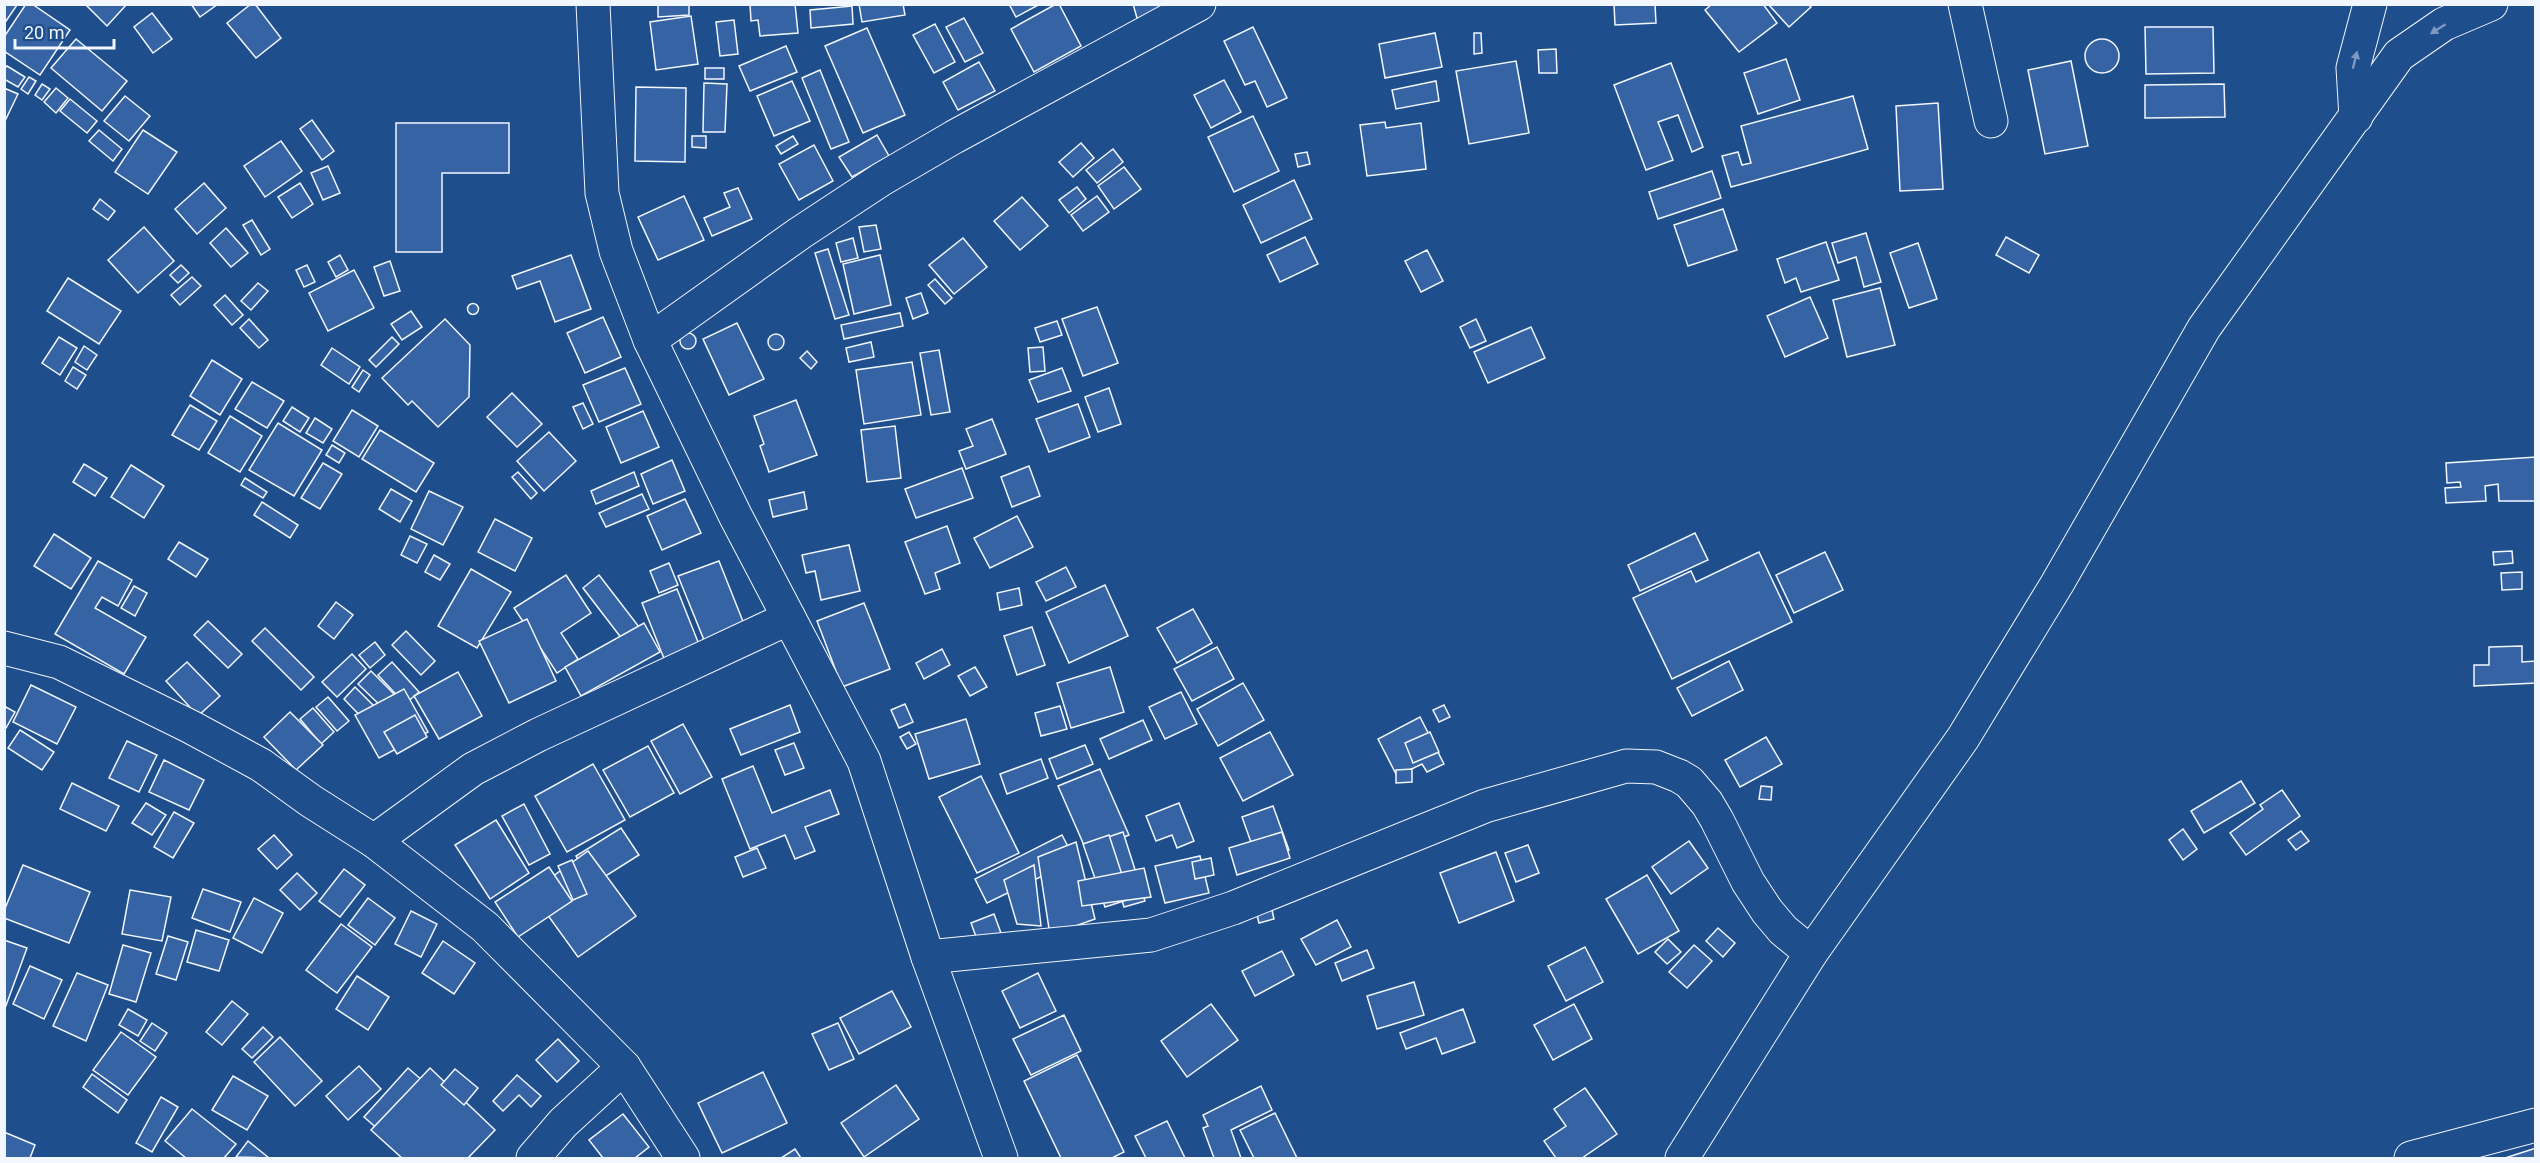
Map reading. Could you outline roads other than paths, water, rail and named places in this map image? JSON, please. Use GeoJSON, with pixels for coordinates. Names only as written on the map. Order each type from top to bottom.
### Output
{"type":"FeatureCollection","features":[{"type":"Feature","properties":{"kind":"main road"},"geometry":{"type":"LineString","coordinates":[[593,4],[602,193],[616,251],[650,340],[735,515],[864,761],[928,957],[1001,1158]]}},
{"type":"Feature","properties":{"kind":"main road"},"geometry":{"type":"LineString","coordinates":[[650,340],[800,233],[882,178],[1199,4]]}},
{"type":"Feature","properties":{"kind":"main road"},"geometry":{"type":"LineString","coordinates":[[1965,4],[1991,122]]}},
{"type":"Feature","properties":{"kind":"main road"},"geometry":{"type":"LineString","coordinates":[[2356,117],[2353,68],[2370,4]]}},
{"type":"Feature","properties":{"kind":"main road"},"geometry":{"type":"LineString","coordinates":[[1682,1158],[1811,953],[1963,738],[2057,584],[2204,328],[2399,55],[2444,24],[2491,4]]}},
{"type":"Feature","properties":{"kind":"main road"},"geometry":{"type":"LineString","coordinates":[[374,842],[473,769],[538,735],[789,618]]}},
{"type":"Feature","properties":{"kind":"main road"},"geometry":{"type":"LineString","coordinates":[[4,648],[58,662],[191,727],[261,765],[374,842],[485,927],[624,1067],[683,1158]]}},
{"type":"Feature","properties":{"kind":"main road"},"geometry":{"type":"LineString","coordinates":[[928,957],[1151,935],[1233,908],[1485,806],[1626,766],[1656,767],[1689,782],[1707,802],[1748,882],[1767,910],[1783,930],[1811,953]]}},
{"type":"Feature","properties":{"kind":"main road"},"geometry":{"type":"LineString","coordinates":[[533,1158],[563,1123],[624,1067]]}},
{"type":"Feature","properties":{"kind":"main road"},"geometry":{"type":"LineString","coordinates":[[2411,1158],[2535,1125]]}}]}
